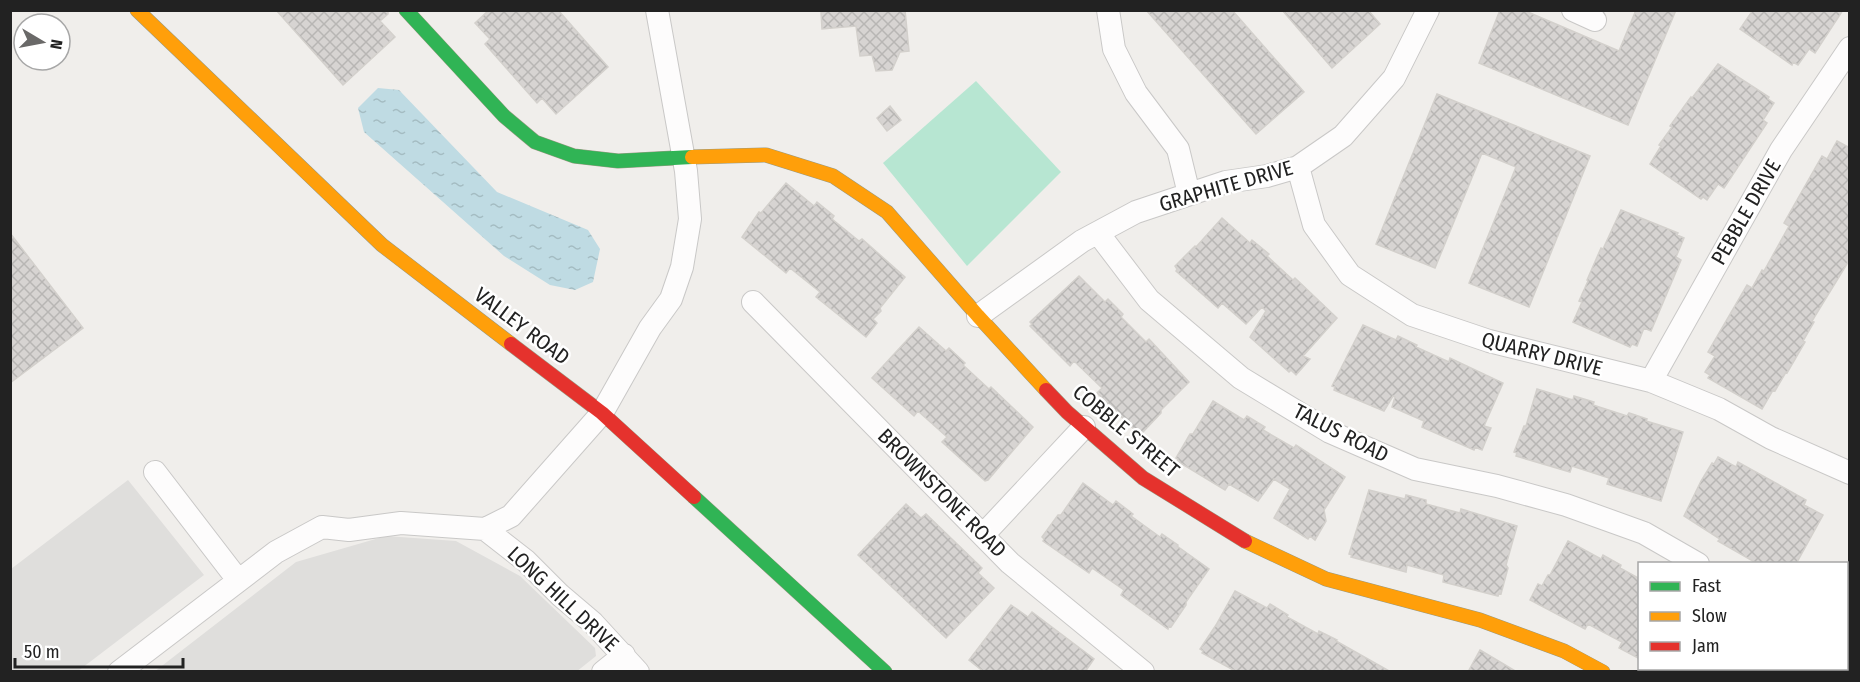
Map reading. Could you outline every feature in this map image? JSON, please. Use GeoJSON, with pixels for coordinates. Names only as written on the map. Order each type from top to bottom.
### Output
{"type":"FeatureCollection","features":[{"type":"Feature","properties":{"kind":"street","name":"VALLEY ROAD"},"geometry":{"type":"LineString","coordinates":[[137,10],[382,245],[602,413],[885,672]]}},
{"type":"Feature","properties":{"kind":"street","name":"COBBLE STREET"},"geometry":{"type":"LineString","coordinates":[[406,10],[504,116],[535,142],[574,156],[618,161],[683,156],[766,155],[833,176],[887,212],[978,316],[1067,412],[1143,478],[1251,544],[1326,579],[1480,620],[1564,651],[1603,672]]}},
{"type":"Feature","properties":{"kind":"street"},"geometry":{"type":"LineString","coordinates":[[119,672],[276,552],[322,527],[349,530],[401,523],[484,530],[511,516],[602,413],[650,328],[671,299],[682,267],[690,219],[683,156],[657,10]]}},
{"type":"Feature","properties":{"kind":"street"},"geometry":{"type":"LineString","coordinates":[[1108,10],[1114,49],[1136,93],[1178,149],[1189,194]]}},
{"type":"Feature","properties":{"kind":"street","name":"GRAPHITE DRIVE"},"geometry":{"type":"LineString","coordinates":[[978,316],[1064,254],[1136,212],[1226,182],[1268,176],[1298,167],[1342,136],[1394,78],[1428,10]]}},
{"type":"Feature","properties":{"kind":"street"},"geometry":{"type":"LineString","coordinates":[[1574,10],[1595,20]]}},
{"type":"Feature","properties":{"kind":"street","name":"PEBBLE DRIVE"},"geometry":{"type":"LineString","coordinates":[[1651,381],[1781,150],[1850,48]]}},
{"type":"Feature","properties":{"kind":"street","name":"QUARRY DRIVE"},"geometry":{"type":"LineString","coordinates":[[1298,167],[1314,225],[1350,275],[1412,315],[1490,341],[1651,381],[1719,409],[1771,438],[1850,473]]}},
{"type":"Feature","properties":{"kind":"street","name":"TALUS ROAD"},"geometry":{"type":"LineString","coordinates":[[1098,233],[1149,300],[1241,378],[1330,432],[1414,469],[1497,486],[1566,505],[1644,532],[1695,562]]}},
{"type":"Feature","properties":{"kind":"street","name":"BROWNSTONE ROAD"},"geometry":{"type":"LineString","coordinates":[[753,302],[1010,563],[1143,672]]}},
{"type":"Feature","properties":{"kind":"street"},"geometry":{"type":"LineString","coordinates":[[983,536],[1084,427]]}},
{"type":"Feature","properties":{"kind":"street"},"geometry":{"type":"LineString","coordinates":[[155,472],[238,580]]}},
{"type":"Feature","properties":{"kind":"street","name":"LONG HILL DRIVE"},"geometry":{"type":"LineString","coordinates":[[484,530],[526,561],[560,595],[593,623],[631,663]]}},
{"type":"Feature","properties":{"kind":"street"},"geometry":{"type":"LineString","coordinates":[[603,672],[631,663]]}},
{"type":"Feature","properties":{"kind":"shaded area"},"geometry":{"type":"Polygon","coordinates":[[[128,480],[204,575],[78,671],[11,671],[11,569],[128,480]]]}},
{"type":"Feature","properties":{"kind":"shaded area"},"geometry":{"type":"Polygon","coordinates":[[[386,536],[456,541],[520,576],[595,648],[596,656],[576,672],[154,672],[296,562],[386,536]]]}},
{"type":"Feature","properties":{"kind":"green space"},"geometry":{"type":"Polygon","coordinates":[[[976,81],[1061,172],[967,266],[883,163],[976,81]]]}},
{"type":"Feature","properties":{"kind":"water"},"geometry":{"type":"Polygon","coordinates":[[[378,88],[399,90],[497,192],[588,230],[600,249],[593,282],[575,290],[550,285],[504,256],[364,132],[358,108],[378,88]]]}},
{"type":"Feature","properties":{"kind":"building"},"geometry":{"type":"Polygon","coordinates":[[[276,10],[388,10],[388,14],[380,21],[395,37],[343,85],[276,10]]]}},
{"type":"Feature","properties":{"kind":"building"},"geometry":{"type":"Polygon","coordinates":[[[489,10],[558,10],[608,67],[556,114],[542,98],[537,103],[485,44],[490,39],[475,23],[489,10]]]}},
{"type":"Feature","properties":{"kind":"building"},"geometry":{"type":"Polygon","coordinates":[[[905,10],[909,51],[900,52],[892,70],[876,71],[872,55],[860,56],[856,26],[822,29],[821,12],[905,10]]]}},
{"type":"Feature","properties":{"kind":"building"},"geometry":{"type":"Polygon","coordinates":[[[1146,10],[1232,10],[1304,92],[1256,134],[1146,10]]]}},
{"type":"Feature","properties":{"kind":"building"},"geometry":{"type":"Polygon","coordinates":[[[1282,10],[1368,10],[1380,24],[1332,68],[1282,10]]]}},
{"type":"Feature","properties":{"kind":"building"},"geometry":{"type":"Polygon","coordinates":[[[1500,10],[1523,10],[1619,51],[1636,10],[1676,10],[1628,125],[1479,63],[1500,10]]]}},
{"type":"Feature","properties":{"kind":"building"},"geometry":{"type":"Polygon","coordinates":[[[1753,10],[1843,10],[1815,53],[1809,49],[1798,65],[1793,62],[1792,65],[1740,29],[1753,10]]]}},
{"type":"Feature","properties":{"kind":"building"},"geometry":{"type":"Polygon","coordinates":[[[1718,64],[1769,97],[1768,99],[1774,103],[1763,120],[1767,123],[1724,188],[1718,184],[1707,200],[1703,197],[1701,199],[1650,164],[1661,146],[1659,145],[1672,127],[1670,126],[1718,64]]]}},
{"type":"Feature","properties":{"kind":"building"},"geometry":{"type":"Polygon","coordinates":[[[1437,94],[1590,156],[1529,307],[1469,283],[1516,167],[1482,153],[1435,268],[1376,244],[1437,94]]]}},
{"type":"Feature","properties":{"kind":"building"},"geometry":{"type":"Polygon","coordinates":[[[890,106],[901,120],[887,131],[877,118],[890,106]]]}},
{"type":"Feature","properties":{"kind":"building"},"geometry":{"type":"Polygon","coordinates":[[[1837,141],[1850,148],[1850,259],[1812,321],[1814,322],[1803,341],[1805,342],[1787,373],[1775,391],[1773,390],[1762,409],[1708,378],[1710,375],[1705,372],[1715,356],[1708,352],[1747,285],[1752,288],[1762,270],[1764,271],[1789,226],[1784,223],[1822,156],[1827,159],[1837,141]]]}},
{"type":"Feature","properties":{"kind":"building"},"geometry":{"type":"Polygon","coordinates":[[[786,183],[814,206],[817,202],[834,216],[832,219],[859,241],[862,239],[905,277],[880,308],[881,311],[873,319],[877,323],[866,337],[816,297],[820,292],[790,268],[786,273],[742,237],[759,212],[761,213],[786,183]]]}},
{"type":"Feature","properties":{"kind":"building"},"geometry":{"type":"Polygon","coordinates":[[[1621,210],[1678,233],[1677,235],[1684,238],[1676,257],[1681,260],[1651,331],[1644,328],[1637,346],[1632,344],[1630,347],[1573,322],[1582,302],[1579,301],[1587,280],[1621,210]]]}},
{"type":"Feature","properties":{"kind":"building"},"geometry":{"type":"Polygon","coordinates":[[[1222,218],[1250,243],[1252,240],[1269,254],[1267,256],[1293,280],[1295,278],[1337,318],[1303,356],[1310,359],[1296,375],[1291,370],[1289,372],[1250,337],[1266,311],[1262,307],[1246,324],[1222,303],[1218,308],[1176,271],[1175,266],[1222,218]]]}},
{"type":"Feature","properties":{"kind":"building"},"geometry":{"type":"Polygon","coordinates":[[[10,233],[83,328],[10,383],[10,233]]]}},
{"type":"Feature","properties":{"kind":"building"},"geometry":{"type":"Polygon","coordinates":[[[1079,276],[1105,302],[1108,299],[1123,314],[1121,317],[1146,342],[1149,339],[1189,382],[1142,433],[1138,433],[1097,393],[1102,388],[1074,361],[1070,366],[1030,326],[1032,324],[1030,322],[1079,276]]]}},
{"type":"Feature","properties":{"kind":"building"},"geometry":{"type":"Polygon","coordinates":[[[1363,325],[1396,340],[1398,336],[1449,362],[1450,358],[1503,383],[1484,426],[1491,428],[1482,450],[1475,447],[1474,450],[1422,427],[1424,421],[1392,407],[1395,397],[1393,396],[1384,411],[1334,390],[1335,387],[1332,386],[1363,325]]]}},
{"type":"Feature","properties":{"kind":"building"},"geometry":{"type":"Polygon","coordinates":[[[919,327],[946,351],[949,348],[965,363],[963,365],[989,389],[991,387],[1033,427],[988,480],[985,481],[942,442],[947,437],[918,411],[914,416],[872,378],[919,327]]]}},
{"type":"Feature","properties":{"kind":"building"},"geometry":{"type":"Polygon","coordinates":[[[1537,389],[1573,400],[1574,396],[1594,402],[1593,405],[1627,416],[1629,413],[1647,419],[1646,421],[1683,432],[1661,501],[1607,484],[1609,478],[1572,466],[1570,472],[1516,456],[1517,453],[1514,452],[1524,426],[1526,426],[1537,389]]]}},
{"type":"Feature","properties":{"kind":"building"},"geometry":{"type":"Polygon","coordinates":[[[1213,401],[1244,420],[1247,416],[1265,427],[1263,430],[1294,448],[1296,445],[1345,477],[1324,510],[1326,521],[1315,540],[1310,536],[1308,539],[1274,518],[1290,489],[1274,479],[1258,501],[1229,484],[1225,490],[1177,461],[1176,458],[1190,434],[1193,434],[1213,401]]]}},
{"type":"Feature","properties":{"kind":"building"},"geometry":{"type":"Polygon","coordinates":[[[1718,457],[1736,467],[1738,462],[1806,500],[1804,505],[1823,515],[1797,562],[1755,562],[1718,541],[1720,539],[1684,516],[1701,481],[1712,463],[1714,464],[1718,457]]]}},
{"type":"Feature","properties":{"kind":"building"},"geometry":{"type":"Polygon","coordinates":[[[1083,483],[1113,505],[1116,501],[1133,514],[1131,516],[1160,537],[1162,534],[1209,569],[1168,629],[1121,595],[1124,590],[1092,568],[1089,573],[1043,541],[1042,537],[1058,515],[1061,515],[1083,483]]]}},
{"type":"Feature","properties":{"kind":"building"},"geometry":{"type":"Polygon","coordinates":[[[1369,490],[1405,499],[1406,495],[1426,500],[1426,504],[1460,513],[1461,509],[1517,526],[1501,594],[1499,593],[1498,596],[1443,582],[1444,575],[1407,565],[1406,572],[1351,557],[1352,555],[1349,554],[1369,490]]]}},
{"type":"Feature","properties":{"kind":"building"},"geometry":{"type":"Polygon","coordinates":[[[906,504],[921,518],[926,514],[982,568],[978,573],[994,588],[946,638],[858,555],[906,504]]]}},
{"type":"Feature","properties":{"kind":"building"},"geometry":{"type":"Polygon","coordinates":[[[1568,541],[1601,559],[1603,555],[1638,578],[1638,658],[1619,648],[1622,642],[1588,624],[1585,629],[1530,600],[1538,584],[1542,586],[1568,541]]]}},
{"type":"Feature","properties":{"kind":"building"},"geometry":{"type":"Polygon","coordinates":[[[1235,591],[1267,608],[1270,604],[1288,615],[1287,617],[1318,634],[1319,631],[1337,640],[1391,672],[1237,672],[1202,653],[1200,649],[1235,591]]]}},
{"type":"Feature","properties":{"kind":"building"},"geometry":{"type":"Polygon","coordinates":[[[1011,605],[1028,617],[1032,612],[1094,659],[1085,672],[984,672],[969,660],[1011,605]]]}},
{"type":"Feature","properties":{"kind":"building"},"geometry":{"type":"Polygon","coordinates":[[[1480,650],[1517,672],[1468,672],[1480,650]]]}},
{"type":"Feature","properties":{"kind":"traffic: fast"},"geometry":{"type":"LineString","coordinates":[[406,10],[504,116],[535,142],[574,156],[618,161],[692,157]]}},
{"type":"Feature","properties":{"kind":"traffic: fast"},"geometry":{"type":"LineString","coordinates":[[694,497],[885,672]]}},
{"type":"Feature","properties":{"kind":"traffic: slow"},"geometry":{"type":"LineString","coordinates":[[137,10],[382,245],[511,344]]}},
{"type":"Feature","properties":{"kind":"traffic: slow"},"geometry":{"type":"LineString","coordinates":[[692,157],[766,155],[833,176],[887,212],[1046,390]]}},
{"type":"Feature","properties":{"kind":"traffic: slow"},"geometry":{"type":"LineString","coordinates":[[1245,541],[1326,579],[1480,620],[1564,651],[1603,672]]}},
{"type":"Feature","properties":{"kind":"traffic: jam"},"geometry":{"type":"LineString","coordinates":[[511,344],[602,413],[694,497]]}},
{"type":"Feature","properties":{"kind":"traffic: jam"},"geometry":{"type":"LineString","coordinates":[[1046,390],[1067,412],[1143,478],[1245,541]]}}]}
